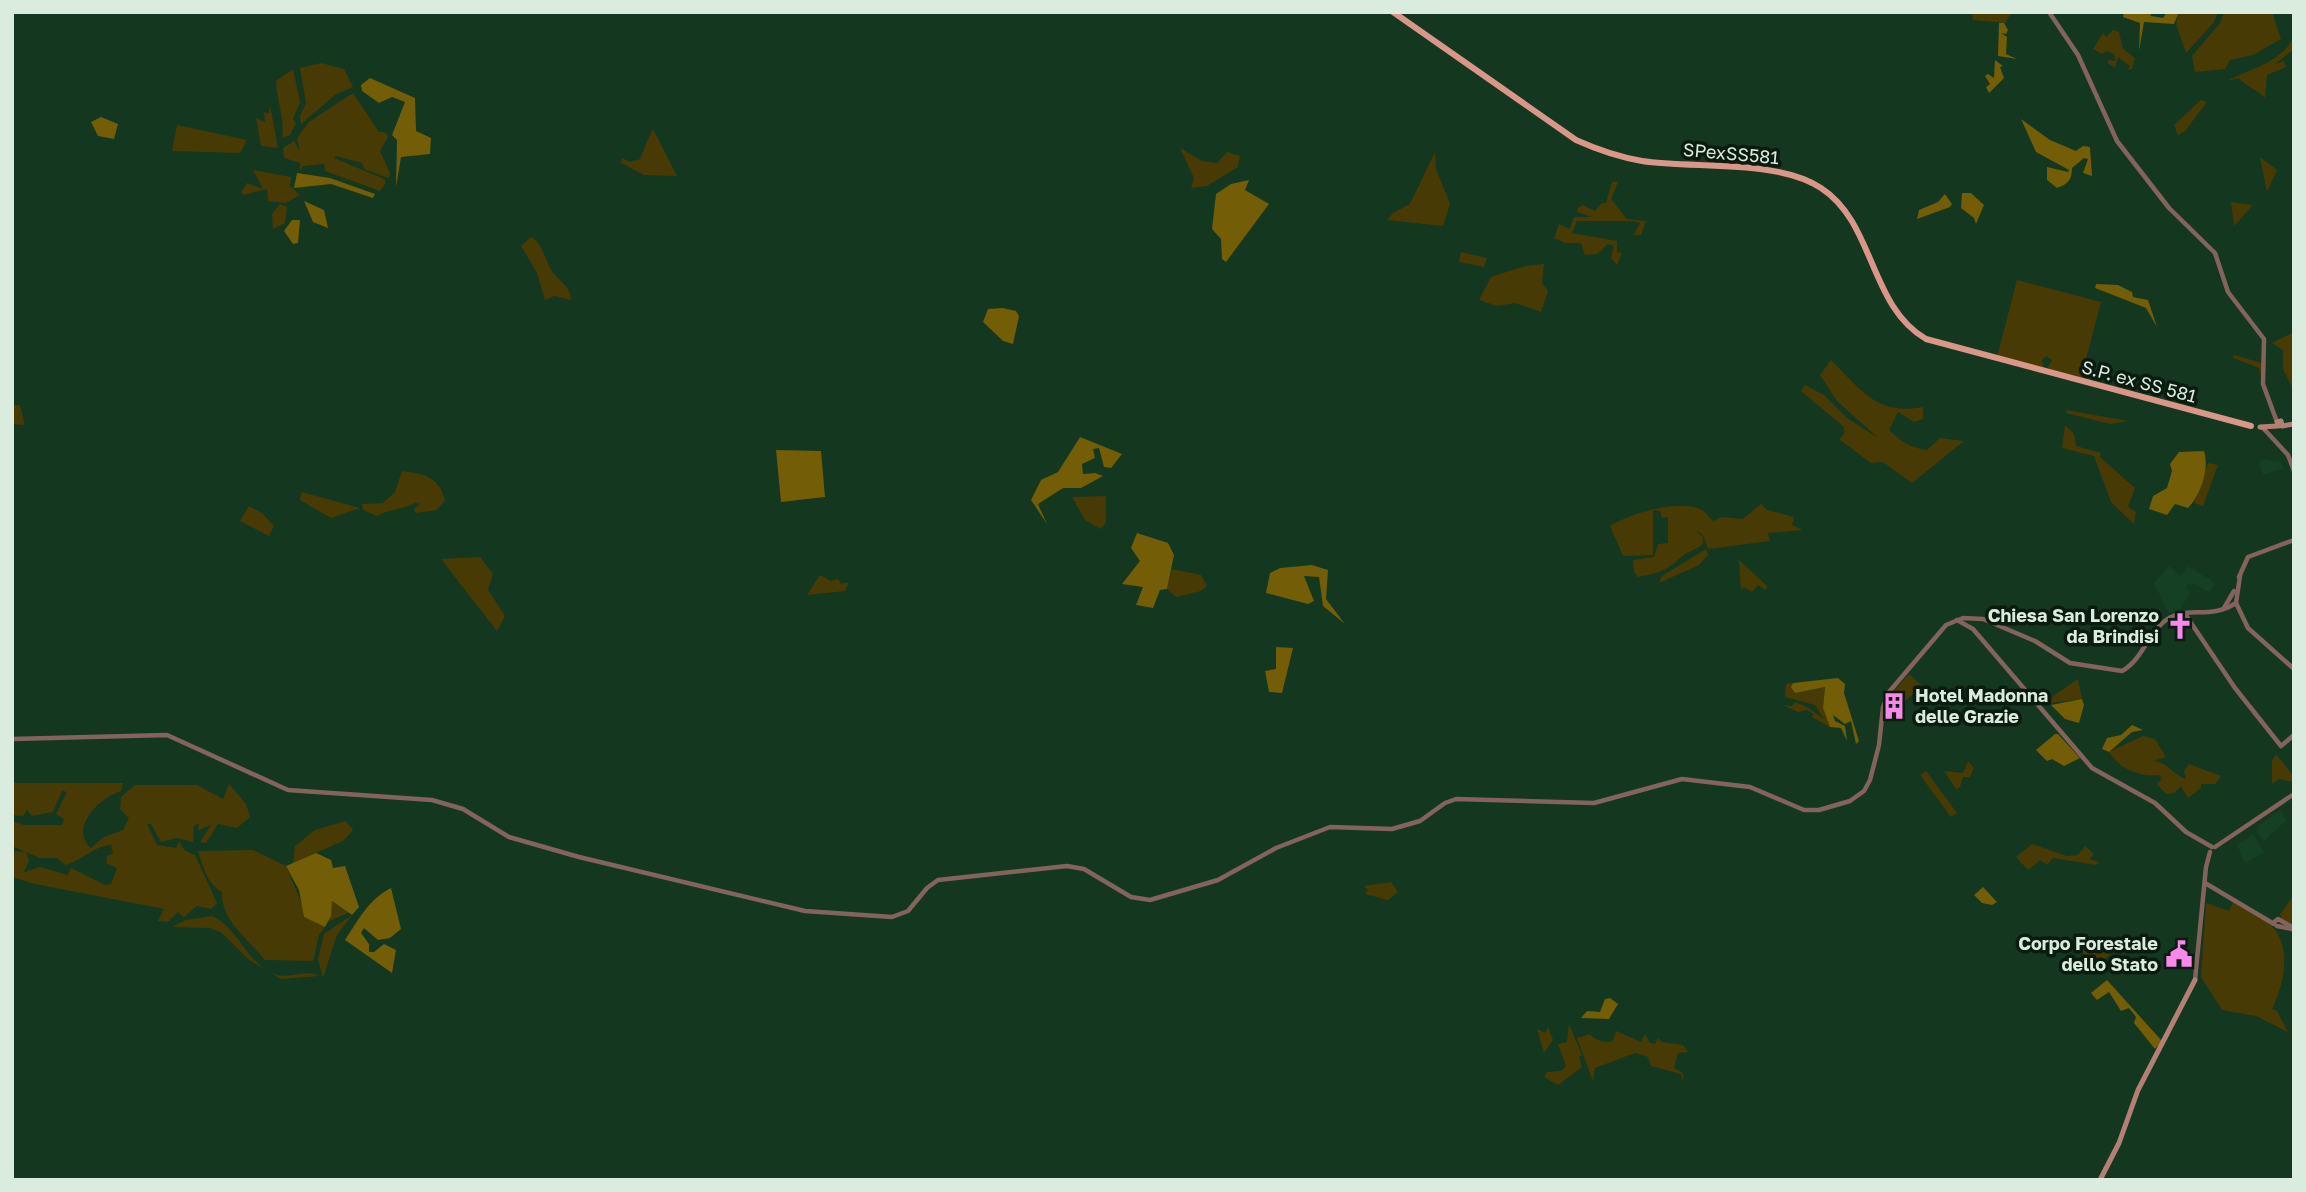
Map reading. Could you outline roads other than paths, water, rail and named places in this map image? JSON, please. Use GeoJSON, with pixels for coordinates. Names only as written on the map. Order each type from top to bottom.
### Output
{"type":"FeatureCollection","features":[{"type":"Feature","properties":{"kind":"main road","name":"SPexSS581"},"geometry":{"type":"LineString","coordinates":[[1393,12],[1576,140],[1595,149],[1644,161],[1785,173],[1810,181],[1830,194],[1847,215],[1890,304],[1906,325],[1941,344],[2020,366]]}},
{"type":"Feature","properties":{"kind":"main road","name":"S.P. ex SS 581"},"geometry":{"type":"LineString","coordinates":[[2020,366],[2251,426]]}},
{"type":"Feature","properties":{"kind":"main road"},"geometry":{"type":"LineString","coordinates":[[2251,426],[2263,429],[2279,422],[2292,424]]}},
{"type":"Feature","properties":{"kind":"main road"},"geometry":{"type":"LineString","coordinates":[[2100,1180],[2143,1080],[2195,980]]}},
{"type":"Feature","properties":{"kind":"street"},"geometry":{"type":"LineString","coordinates":[[2049,12],[2078,55],[2117,141],[2169,208],[2215,253],[2228,292],[2264,339],[2263,384],[2279,422]]}},
{"type":"Feature","properties":{"kind":"street"},"geometry":{"type":"LineString","coordinates":[[2263,429],[2288,455],[2294,471]]}},
{"type":"Feature","properties":{"kind":"street"},"geometry":{"type":"LineString","coordinates":[[2226,608],[2248,555],[2294,540]]}},
{"type":"Feature","properties":{"kind":"street"},"geometry":{"type":"LineString","coordinates":[[2235,604],[2240,576]]}},
{"type":"Feature","properties":{"kind":"street"},"geometry":{"type":"LineString","coordinates":[[2234,593],[2235,604],[2256,636],[2294,669]]}},
{"type":"Feature","properties":{"kind":"street"},"geometry":{"type":"LineString","coordinates":[[12,739],[167,735],[296,792],[384,795],[432,800],[463,809],[509,837],[579,857],[792,909],[882,918],[908,911],[927,888],[938,880],[1067,866],[1084,869],[1131,897],[1150,900],[1218,880],[1276,848],[1331,827],[1392,829],[1420,821],[1445,803],[1456,799],[1594,803],[1682,779],[1750,787],[1804,810],[1835,806],[1856,798],[1864,791],[1876,758],[1886,696],[1941,631],[1956,620],[1977,618],[2026,638],[2070,663],[2115,671],[2127,668],[2165,621],[2184,613],[2210,614],[2235,604]]}},
{"type":"Feature","properties":{"kind":"street"},"geometry":{"type":"LineString","coordinates":[[2184,613],[2235,688],[2281,747],[2294,736]]}},
{"type":"Feature","properties":{"kind":"street"},"geometry":{"type":"LineString","coordinates":[[1970,617],[1971,626]]}},
{"type":"Feature","properties":{"kind":"street"},"geometry":{"type":"LineString","coordinates":[[1971,626],[1977,618]]}},
{"type":"Feature","properties":{"kind":"street"},"geometry":{"type":"LineString","coordinates":[[1956,620],[1971,626],[2092,768],[2155,803],[2186,832],[2212,850]]}},
{"type":"Feature","properties":{"kind":"street"},"geometry":{"type":"LineString","coordinates":[[2195,980],[2205,883],[2212,850],[2294,796]]}},
{"type":"Feature","properties":{"kind":"street"},"geometry":{"type":"LineString","coordinates":[[2205,883],[2260,915],[2294,929]]}},
{"type":"Feature","properties":{"kind":"place","name":"Chiesa San Lorenzo da Brindisi"},"geometry":{"type":"Point","coordinates":[2180,626]}},
{"type":"Feature","properties":{"kind":"place","name":"Hotel Madonna delle Grazie"},"geometry":{"type":"Point","coordinates":[1894,706]}},
{"type":"Feature","properties":{"kind":"place","name":"Corpo Forestale dello Stato"},"geometry":{"type":"Point","coordinates":[2179,954]}}]}
